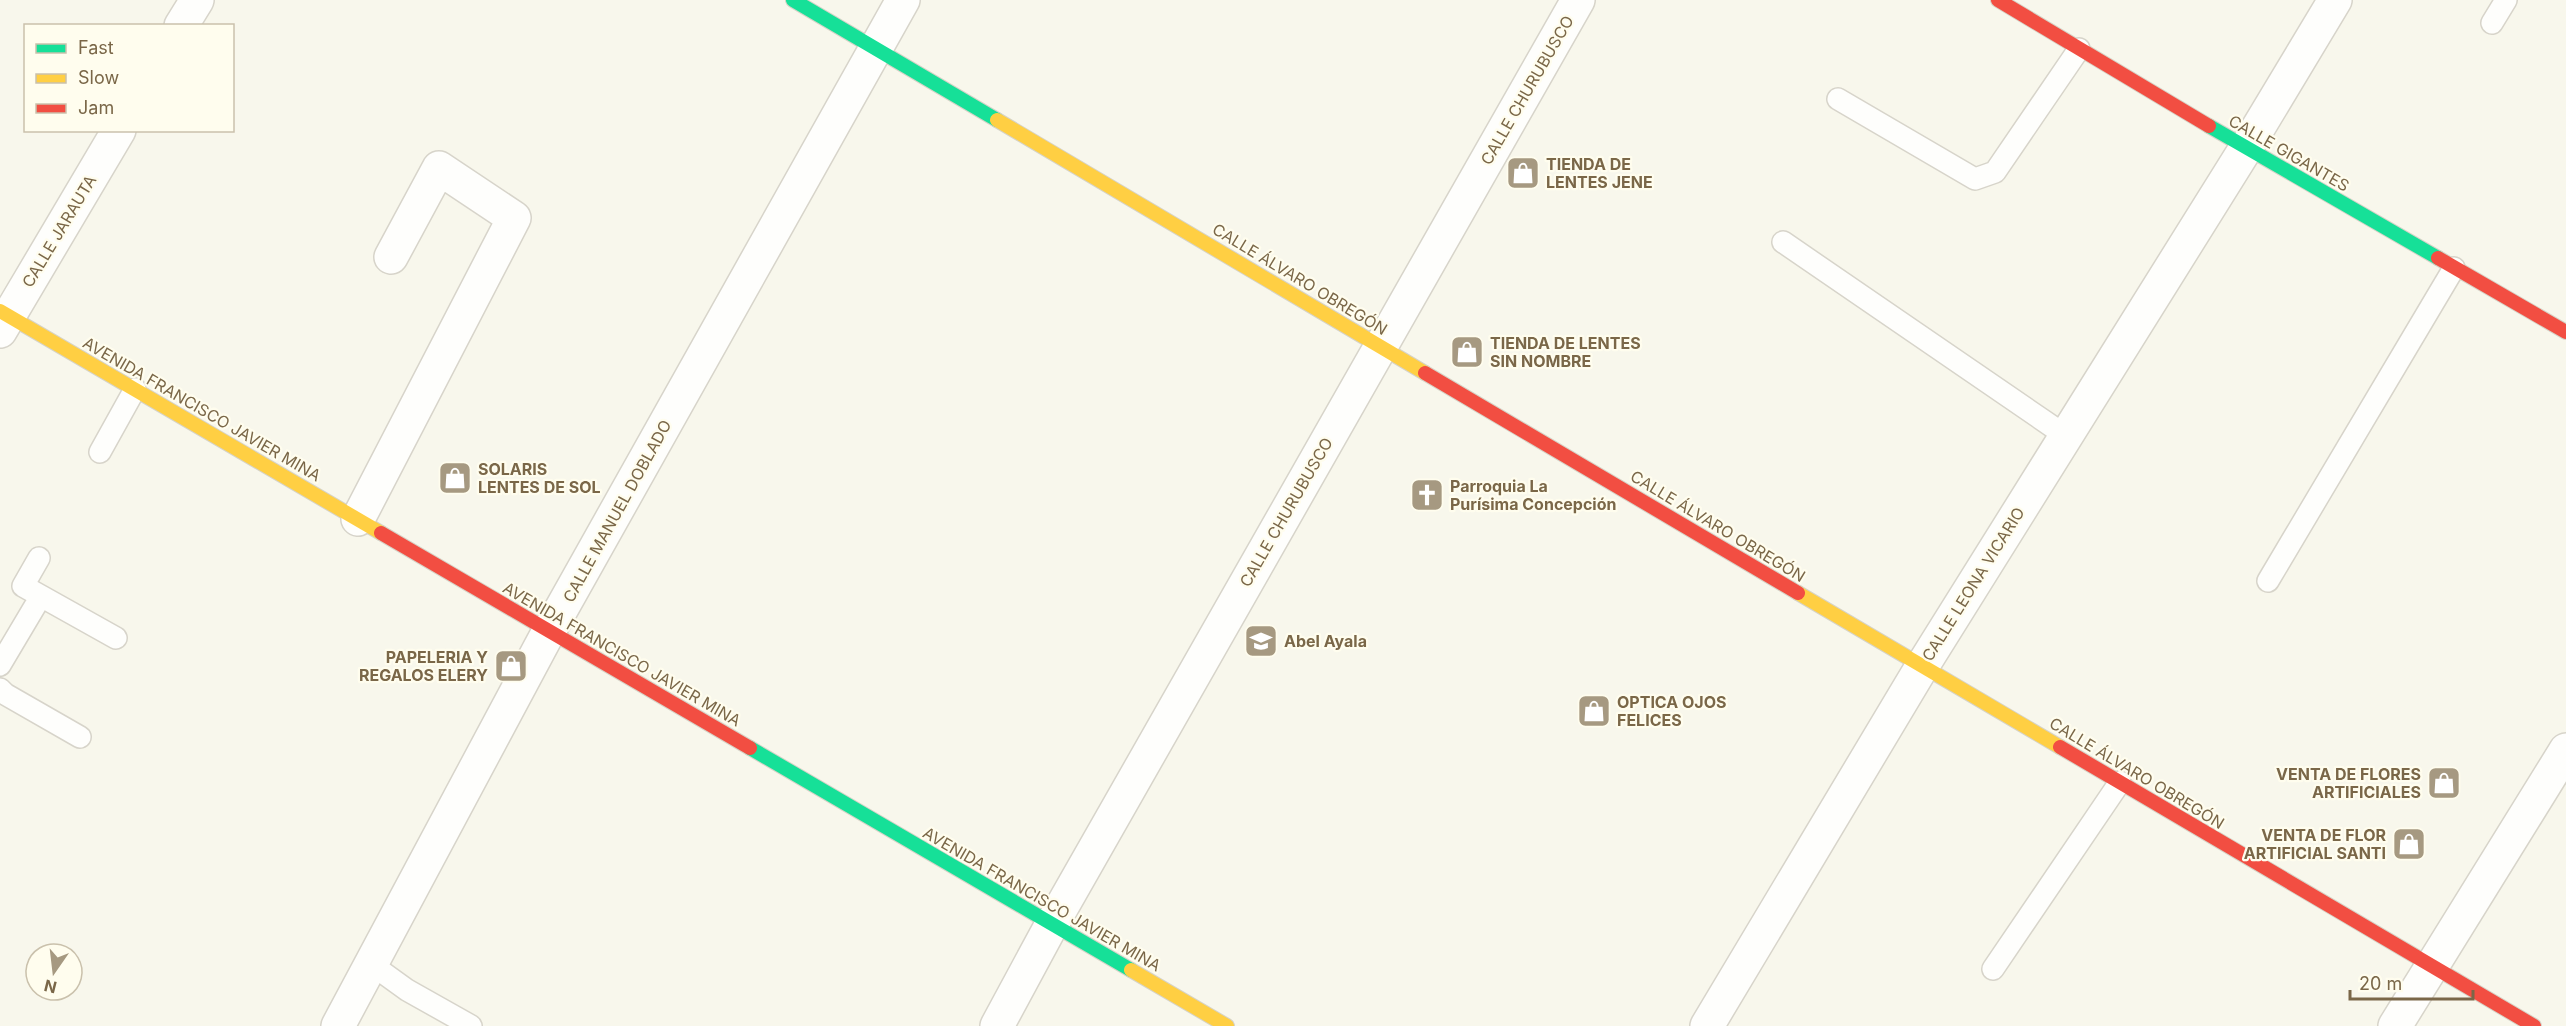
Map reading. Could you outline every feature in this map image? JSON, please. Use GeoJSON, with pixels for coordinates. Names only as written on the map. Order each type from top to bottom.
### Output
{"type":"FeatureCollection","features":[{"type":"Feature","properties":{"kind":"main road","name":"CALLE ÁLVARO OBREGÓN"},"geometry":{"type":"LineString","coordinates":[[793,0],[2534,1026]]}},
{"type":"Feature","properties":{"kind":"main road","name":"CALLE GIGANTES"},"geometry":{"type":"LineString","coordinates":[[1998,0],[2566,332]]}},
{"type":"Feature","properties":{"kind":"main road","name":"AVENIDA FRANCISCO JAVIER MINA"},"geometry":{"type":"LineString","coordinates":[[3,319],[135,389],[1227,1026]]}},
{"type":"Feature","properties":{"kind":"street"},"geometry":{"type":"LineString","coordinates":[[182,24],[196,0]]}},
{"type":"Feature","properties":{"kind":"street","name":"CALLE MANUEL DOBLADO"},"geometry":{"type":"LineString","coordinates":[[338,1026],[549,631],[903,0]]}},
{"type":"Feature","properties":{"kind":"street","name":"CALLE CHURUBUSCO"},"geometry":{"type":"LineString","coordinates":[[997,1026],[1052,924],[1578,0]]}},
{"type":"Feature","properties":{"kind":"street","name":"CALLE LEONA VICARIO"},"geometry":{"type":"LineString","coordinates":[[1707,1026],[1923,665],[2336,0]]}},
{"type":"Feature","properties":{"kind":"street","name":"CALLE JARAUTA"},"geometry":{"type":"LineString","coordinates":[[3,319],[118,132]]}},
{"type":"Feature","properties":{"kind":"street"},"geometry":{"type":"LineString","coordinates":[[358,519],[514,218],[439,168],[391,257]]}},
{"type":"Feature","properties":{"kind":"street"},"geometry":{"type":"LineString","coordinates":[[2395,1026],[2566,750]]}},
{"type":"Feature","properties":{"kind":"lane"},"geometry":{"type":"LineString","coordinates":[[2492,23],[2506,0]]}},
{"type":"Feature","properties":{"kind":"lane"},"geometry":{"type":"LineString","coordinates":[[1838,99],[1975,179],[1995,172],[2079,49]]}},
{"type":"Feature","properties":{"kind":"lane"},"geometry":{"type":"LineString","coordinates":[[1783,242],[2066,436]]}},
{"type":"Feature","properties":{"kind":"lane"},"geometry":{"type":"LineString","coordinates":[[2268,581],[2454,268]]}},
{"type":"Feature","properties":{"kind":"lane"},"geometry":{"type":"LineString","coordinates":[[100,452],[135,389]]}},
{"type":"Feature","properties":{"kind":"lane"},"geometry":{"type":"LineString","coordinates":[[39,558],[23,586],[116,638]]}},
{"type":"Feature","properties":{"kind":"lane"},"geometry":{"type":"LineString","coordinates":[[0,665],[41,596]]}},
{"type":"Feature","properties":{"kind":"lane"},"geometry":{"type":"LineString","coordinates":[[0,689],[80,737]]}},
{"type":"Feature","properties":{"kind":"lane"},"geometry":{"type":"LineString","coordinates":[[1993,969],[2120,782]]}},
{"type":"Feature","properties":{"kind":"lane"},"geometry":{"type":"LineString","coordinates":[[371,964],[407,990],[471,1026]]}},
{"type":"Feature","properties":{"kind":"traffic: fast"},"geometry":{"type":"LineString","coordinates":[[793,0],[997,120]]}},
{"type":"Feature","properties":{"kind":"traffic: fast"},"geometry":{"type":"LineString","coordinates":[[2209,126],[2438,258]]}},
{"type":"Feature","properties":{"kind":"traffic: fast"},"geometry":{"type":"LineString","coordinates":[[750,748],[1131,970]]}},
{"type":"Feature","properties":{"kind":"traffic: slow"},"geometry":{"type":"LineString","coordinates":[[997,120],[1425,373]]}},
{"type":"Feature","properties":{"kind":"traffic: slow"},"geometry":{"type":"LineString","coordinates":[[0,311],[381,533]]}},
{"type":"Feature","properties":{"kind":"traffic: slow"},"geometry":{"type":"LineString","coordinates":[[1798,593],[2060,747]]}},
{"type":"Feature","properties":{"kind":"traffic: slow"},"geometry":{"type":"LineString","coordinates":[[1131,970],[1227,1026]]}},
{"type":"Feature","properties":{"kind":"traffic: jam"},"geometry":{"type":"LineString","coordinates":[[1998,0],[2209,126]]}},
{"type":"Feature","properties":{"kind":"traffic: jam"},"geometry":{"type":"LineString","coordinates":[[2438,258],[2566,332]]}},
{"type":"Feature","properties":{"kind":"traffic: jam"},"geometry":{"type":"LineString","coordinates":[[1425,373],[1798,593]]}},
{"type":"Feature","properties":{"kind":"traffic: jam"},"geometry":{"type":"LineString","coordinates":[[381,533],[750,748]]}},
{"type":"Feature","properties":{"kind":"traffic: jam"},"geometry":{"type":"LineString","coordinates":[[2060,747],[2534,1026]]}},
{"type":"Feature","properties":{"kind":"place","name":"TIENDA DE LENTES JENE"},"geometry":{"type":"Point","coordinates":[1523,173]}},
{"type":"Feature","properties":{"kind":"place","name":"TIENDA DE LENTES SIN NOMBRE"},"geometry":{"type":"Point","coordinates":[1467,352]}},
{"type":"Feature","properties":{"kind":"place","name":"SOLARIS LENTES DE SOL"},"geometry":{"type":"Point","coordinates":[455,478]}},
{"type":"Feature","properties":{"kind":"place","name":"Parroquia La Purísima Concepción"},"geometry":{"type":"Point","coordinates":[1427,495]}},
{"type":"Feature","properties":{"kind":"place","name":"Abel Ayala"},"geometry":{"type":"Point","coordinates":[1261,641]}},
{"type":"Feature","properties":{"kind":"place","name":"PAPELERIA Y REGALOS ELERY"},"geometry":{"type":"Point","coordinates":[511,666]}},
{"type":"Feature","properties":{"kind":"place","name":"OPTICA OJOS FELICES"},"geometry":{"type":"Point","coordinates":[1594,711]}},
{"type":"Feature","properties":{"kind":"place","name":"VENTA DE FLORES ARTIFICIALES"},"geometry":{"type":"Point","coordinates":[2444,783]}},
{"type":"Feature","properties":{"kind":"place","name":"VENTA DE FLOR ARTIFICIAL SANTI"},"geometry":{"type":"Point","coordinates":[2409,844]}}]}
